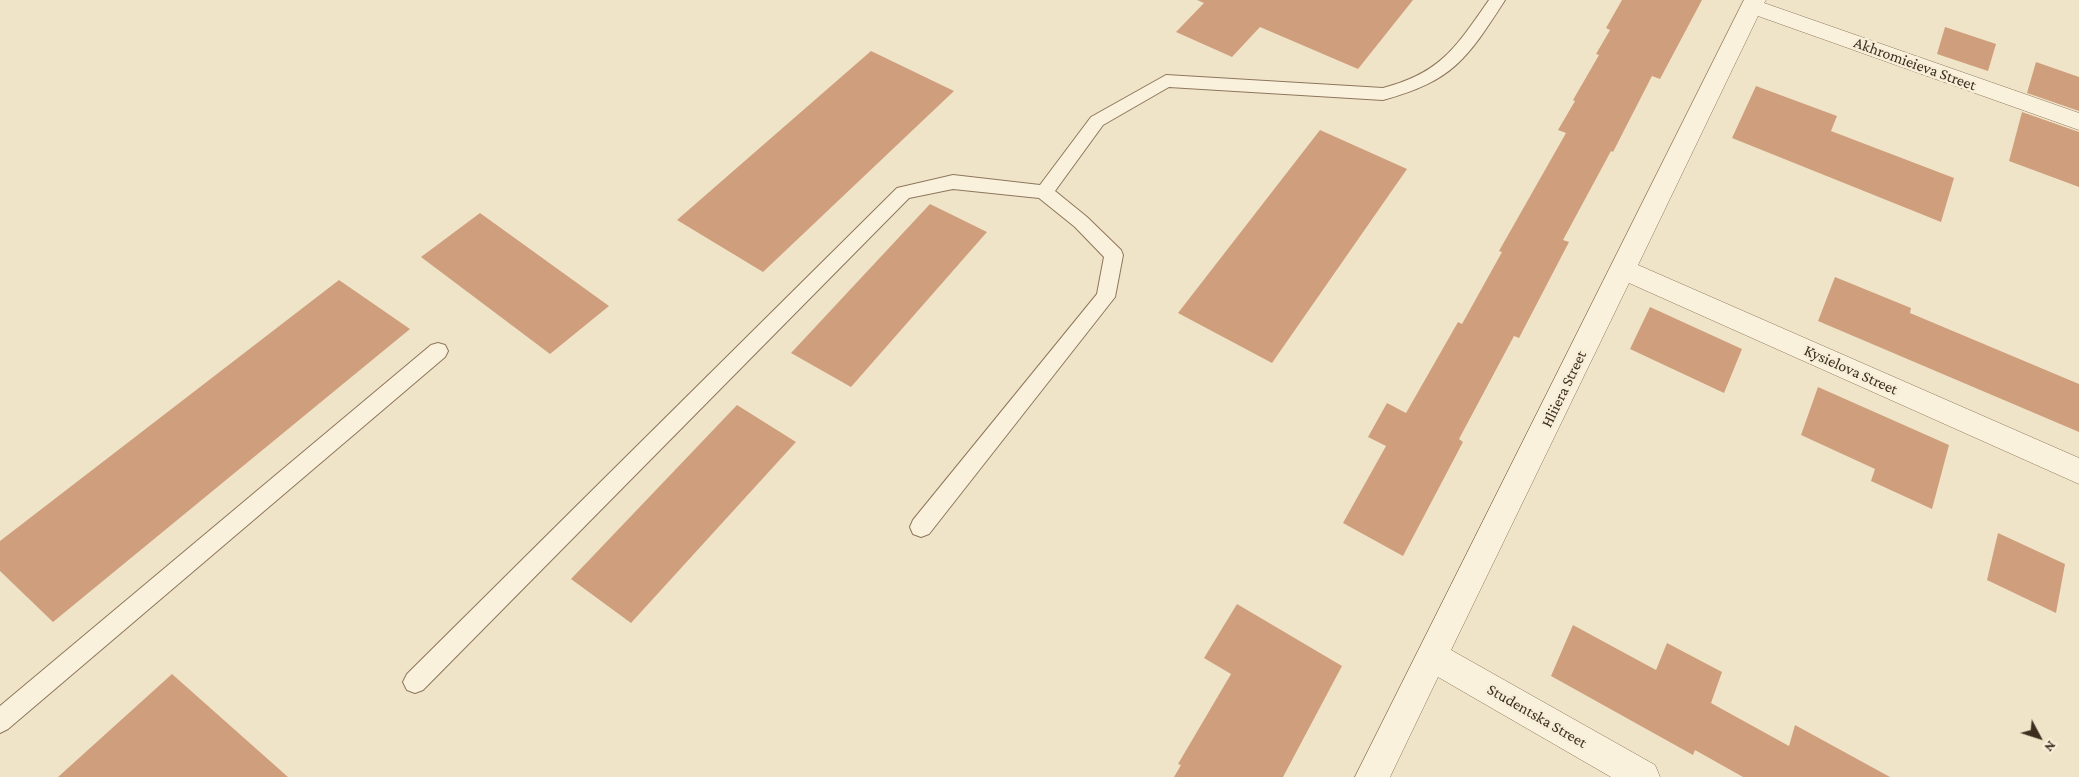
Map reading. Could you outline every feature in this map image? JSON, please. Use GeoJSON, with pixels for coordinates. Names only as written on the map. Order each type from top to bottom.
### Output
{"type":"FeatureCollection","features":[{"type":"Feature","properties":{"kind":"street","name":"Akhromieieva Street"},"geometry":{"type":"LineString","coordinates":[[1753,3],[2079,122]]}},
{"type":"Feature","properties":{"kind":"street","name":"Hliiera Street"},"geometry":{"type":"LineString","coordinates":[[1372,777],[1753,3]]}},
{"type":"Feature","properties":{"kind":"street","name":"Kysielova Street"},"geometry":{"type":"LineString","coordinates":[[1622,269],[2079,471]]}},
{"type":"Feature","properties":{"kind":"street","name":"Studentska Street"},"geometry":{"type":"LineString","coordinates":[[1432,656],[1643,777]]}},
{"type":"Feature","properties":{"kind":"lane"},"geometry":{"type":"LineString","coordinates":[[1044,192],[1097,121],[1166,81],[1383,94],[1404,89],[1436,74],[1448,66],[1458,56],[1497,0]]}},
{"type":"Feature","properties":{"kind":"lane"},"geometry":{"type":"LineString","coordinates":[[415,682],[903,193],[952,182],[1044,192],[1081,222],[1114,255],[1106,297],[921,527]]}},
{"type":"Feature","properties":{"kind":"lane"},"geometry":{"type":"LineString","coordinates":[[0,720],[438,351]]}},
{"type":"Feature","properties":{"kind":"building"},"geometry":{"type":"Polygon","coordinates":[[[1197,0],[1413,0],[1358,69],[1260,27],[1232,57],[1176,32],[1204,3],[1197,0]]]}},
{"type":"Feature","properties":{"kind":"building"},"geometry":{"type":"Polygon","coordinates":[[[1622,0],[1702,0],[1660,79],[1652,76],[1613,152],[1611,151],[1563,240],[1569,242],[1519,338],[1514,336],[1459,439],[1463,442],[1403,556],[1343,523],[1386,446],[1368,437],[1387,403],[1406,413],[1458,322],[1462,324],[1502,252],[1499,251],[1566,133],[1558,130],[1599,55],[1596,54],[1610,30],[1606,28],[1622,0]]]}},
{"type":"Feature","properties":{"kind":"building"},"geometry":{"type":"Polygon","coordinates":[[[1945,27],[1996,44],[1988,71],[1937,54],[1945,27]]]}},
{"type":"Feature","properties":{"kind":"building"},"geometry":{"type":"Polygon","coordinates":[[[871,51],[954,91],[763,272],[677,220],[871,51]]]}},
{"type":"Feature","properties":{"kind":"building"},"geometry":{"type":"Polygon","coordinates":[[[2036,62],[2079,77],[2079,111],[2027,93],[2036,62]]]}},
{"type":"Feature","properties":{"kind":"building"},"geometry":{"type":"Polygon","coordinates":[[[1756,86],[1837,116],[1831,131],[1954,178],[1941,222],[1732,138],[1756,86]]]}},
{"type":"Feature","properties":{"kind":"building"},"geometry":{"type":"Polygon","coordinates":[[[2022,112],[2079,132],[2079,187],[2009,161],[2022,112]]]}},
{"type":"Feature","properties":{"kind":"building"},"geometry":{"type":"Polygon","coordinates":[[[1320,130],[1407,169],[1272,363],[1178,313],[1320,130]]]}},
{"type":"Feature","properties":{"kind":"building"},"geometry":{"type":"Polygon","coordinates":[[[930,204],[987,232],[851,387],[791,353],[930,204]]]}},
{"type":"Feature","properties":{"kind":"building"},"geometry":{"type":"Polygon","coordinates":[[[480,213],[609,306],[550,354],[421,257],[480,213]]]}},
{"type":"Feature","properties":{"kind":"building"},"geometry":{"type":"Polygon","coordinates":[[[1835,277],[1911,308],[1910,313],[2079,384],[2079,432],[1818,321],[1835,277]]]}},
{"type":"Feature","properties":{"kind":"building"},"geometry":{"type":"Polygon","coordinates":[[[339,280],[410,329],[53,622],[0,571],[0,541],[339,280]]]}},
{"type":"Feature","properties":{"kind":"building"},"geometry":{"type":"Polygon","coordinates":[[[1650,307],[1742,349],[1724,393],[1630,349],[1650,307]]]}},
{"type":"Feature","properties":{"kind":"building"},"geometry":{"type":"Polygon","coordinates":[[[1818,387],[1949,445],[1932,509],[1871,481],[1875,469],[1801,435],[1818,387]]]}},
{"type":"Feature","properties":{"kind":"building"},"geometry":{"type":"Polygon","coordinates":[[[737,405],[796,442],[631,623],[571,579],[737,405]]]}},
{"type":"Feature","properties":{"kind":"building"},"geometry":{"type":"Polygon","coordinates":[[[1998,533],[2065,564],[2056,613],[1987,580],[1998,533]]]}},
{"type":"Feature","properties":{"kind":"building"},"geometry":{"type":"Polygon","coordinates":[[[1237,604],[1342,666],[1283,777],[1174,777],[1181,765],[1178,764],[1231,674],[1204,658],[1237,604]]]}},
{"type":"Feature","properties":{"kind":"building"},"geometry":{"type":"Polygon","coordinates":[[[1573,625],[1656,670],[1667,643],[1722,672],[1711,703],[1789,746],[1795,725],[1890,777],[1743,777],[1695,750],[1693,755],[1551,676],[1573,625]]]}},
{"type":"Feature","properties":{"kind":"building"},"geometry":{"type":"Polygon","coordinates":[[[172,674],[288,777],[58,777],[172,674]]]}}]}
